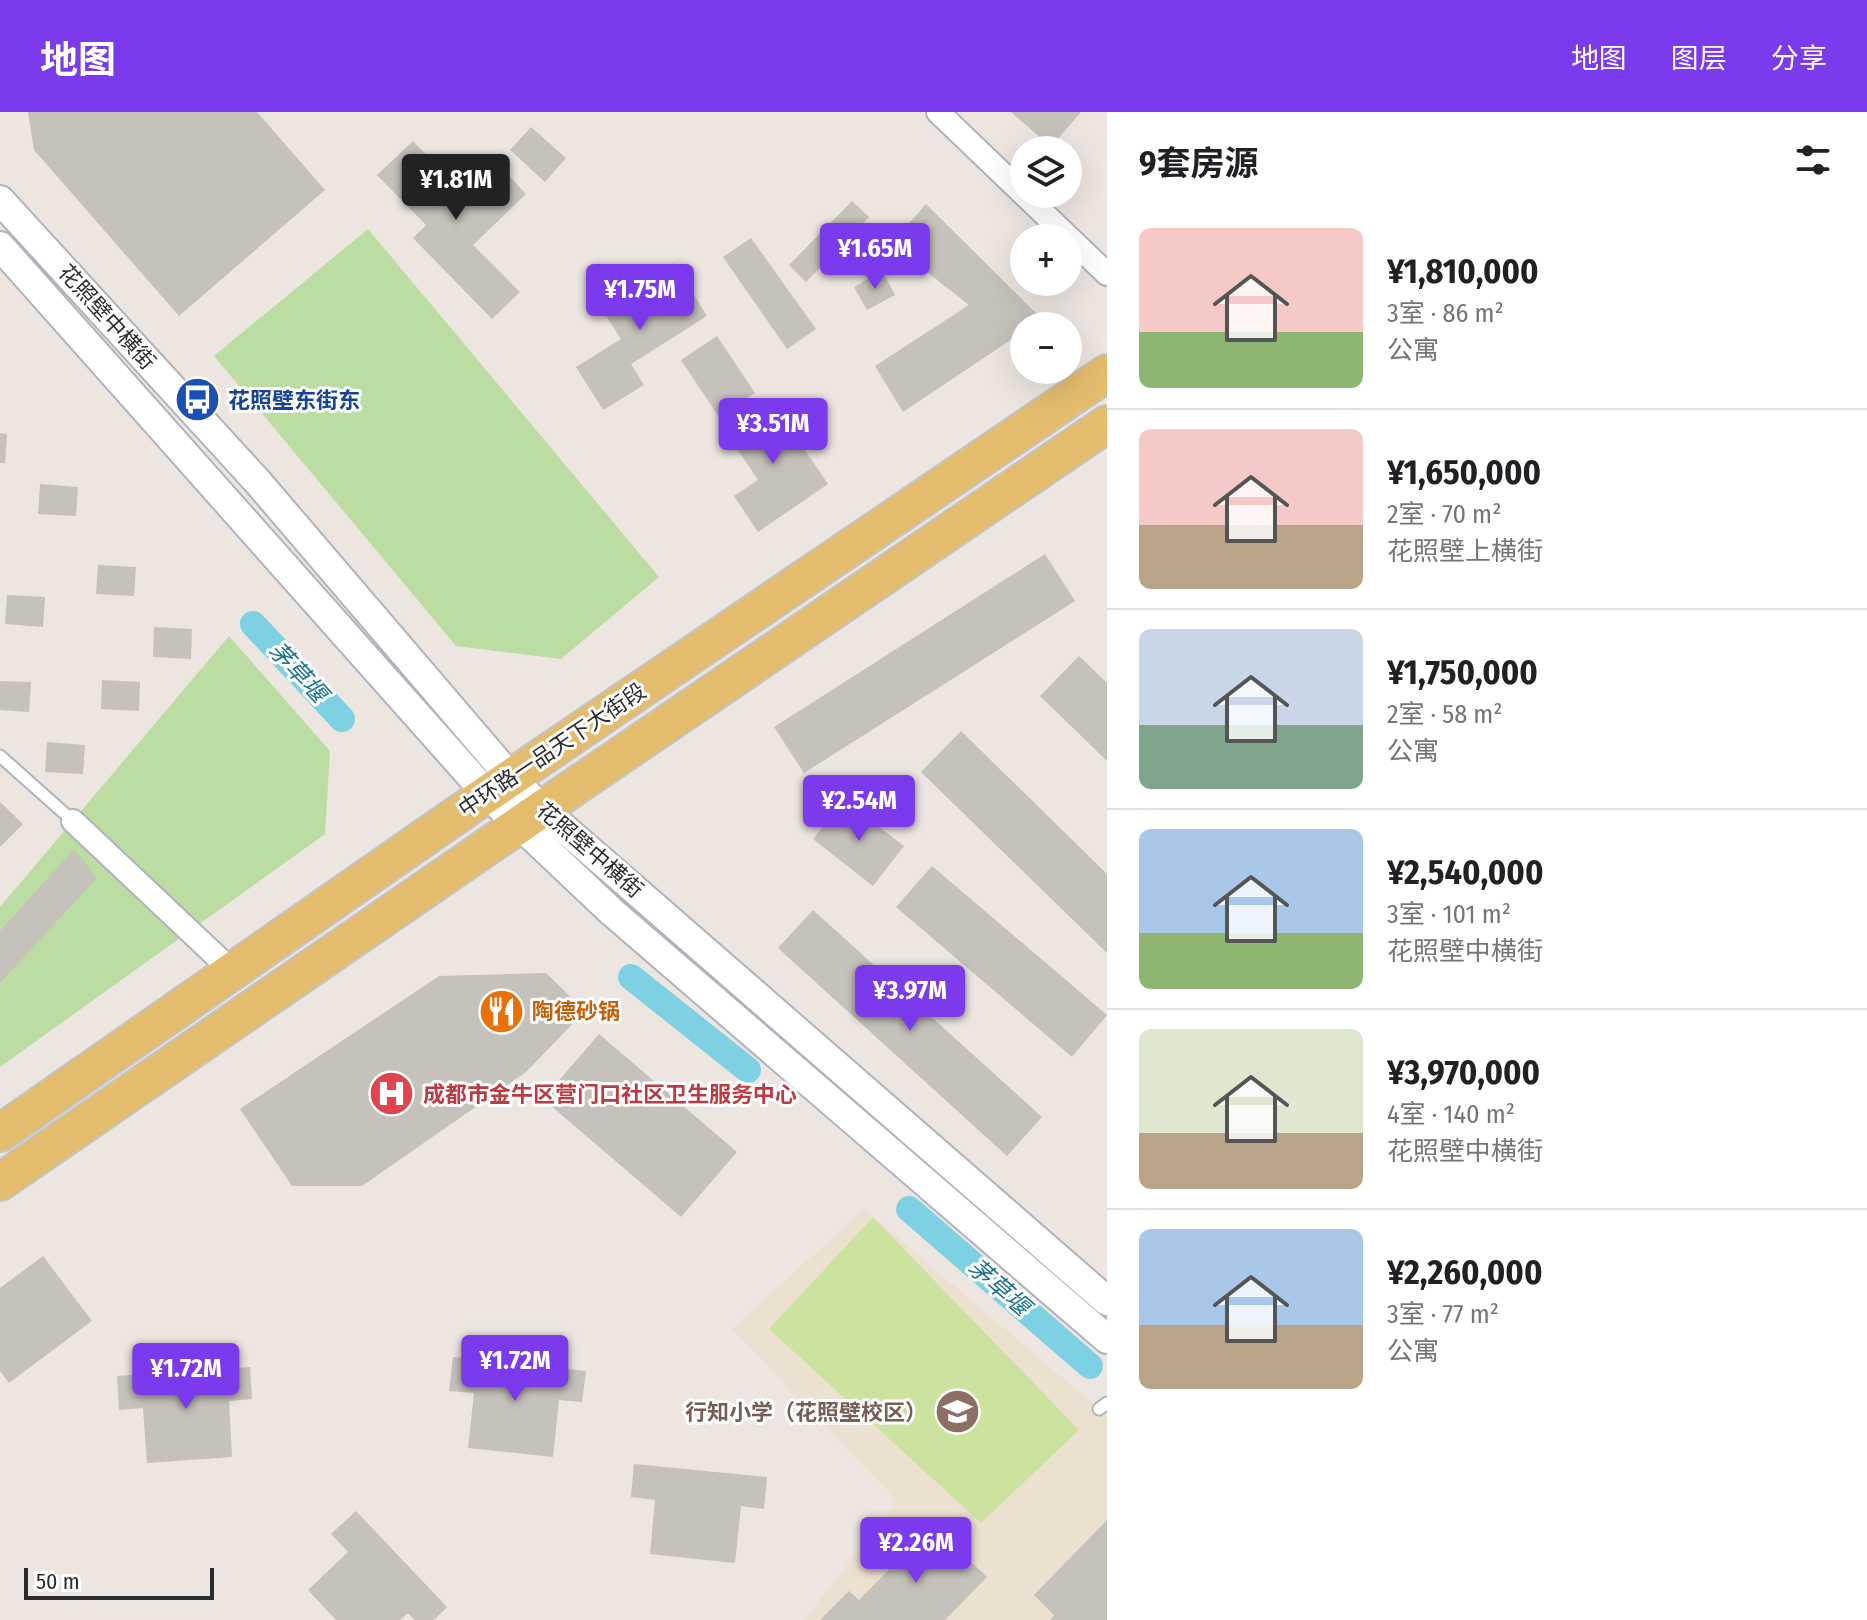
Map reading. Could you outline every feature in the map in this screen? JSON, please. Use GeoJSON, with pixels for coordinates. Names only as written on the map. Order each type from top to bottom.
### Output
{"type":"FeatureCollection","features":[{"type":"Feature","properties":{"kind":"main road","name":"中环路一品天下大街段"},"geometry":{"type":"LineString","coordinates":[[0,1133],[499,786],[1107,373]]}},
{"type":"Feature","properties":{"kind":"main road","name":"中环路一品天下大街段"},"geometry":{"type":"LineString","coordinates":[[0,1182],[1107,424]]}},
{"type":"Feature","properties":{"kind":"street"},"geometry":{"type":"LineString","coordinates":[[938,112],[1107,274]]}},
{"type":"Feature","properties":{"kind":"street","name":"花照壁中横街"},"geometry":{"type":"LineString","coordinates":[[0,200],[257,481],[499,786]]}},
{"type":"Feature","properties":{"kind":"street","name":"花照壁中横街"},"geometry":{"type":"LineString","coordinates":[[0,246],[499,786],[1107,1301]]}},
{"type":"Feature","properties":{"kind":"street","name":"花照壁中横街"},"geometry":{"type":"LineString","coordinates":[[531,816],[612,912],[1107,1339]]}},
{"type":"Feature","properties":{"kind":"street"},"geometry":{"type":"LineString","coordinates":[[73,821],[232,971]]}},
{"type":"Feature","properties":{"kind":"lane"},"geometry":{"type":"LineString","coordinates":[[0,756],[73,821]]}},
{"type":"Feature","properties":{"kind":"shaded area","name":"行知小学（花照壁校区）"},"geometry":{"type":"Polygon","coordinates":[[[864,1209],[1107,1416],[1107,1620],[804,1620],[897,1501],[732,1329],[864,1209]]]}},
{"type":"Feature","properties":{"kind":"green space"},"geometry":{"type":"Polygon","coordinates":[[[368,229],[659,577],[561,659],[456,646],[214,356],[368,229]]]}},
{"type":"Feature","properties":{"kind":"green space"},"geometry":{"type":"Polygon","coordinates":[[[229,636],[330,751],[325,834],[0,1067],[0,907],[229,636]]]}},
{"type":"Feature","properties":{"kind":"green space"},"geometry":{"type":"Polygon","coordinates":[[[873,1217],[1079,1430],[981,1523],[769,1329],[873,1217]]]}},
{"type":"Feature","properties":{"kind":"building"},"geometry":{"type":"Polygon","coordinates":[[[28,112],[257,112],[325,190],[179,316],[34,150],[28,112]]]}},
{"type":"Feature","properties":{"kind":"building"},"geometry":{"type":"Polygon","coordinates":[[[1011,112],[1081,112],[1060,136],[1038,136],[1011,112]]]}},
{"type":"Feature","properties":{"kind":"building"},"geometry":{"type":"Polygon","coordinates":[[[531,127],[566,158],[545,182],[510,150],[531,127]]]}},
{"type":"Feature","properties":{"kind":"building"},"geometry":{"type":"Polygon","coordinates":[[[413,141],[467,197],[500,166],[526,194],[473,245],[520,292],[492,319],[413,238],[426,225],[377,175],[413,141]]]}},
{"type":"Feature","properties":{"kind":"building"},"geometry":{"type":"Polygon","coordinates":[[[852,201],[869,217],[806,282],[789,265],[852,201]]]}},
{"type":"Feature","properties":{"kind":"building"},"geometry":{"type":"Polygon","coordinates":[[[926,204],[1010,287],[1010,296],[1019,296],[1035,312],[1010,312],[1010,340],[903,412],[875,366],[969,305],[891,244],[926,204]]]}},
{"type":"Feature","properties":{"kind":"building"},"geometry":{"type":"Polygon","coordinates":[[[751,238],[816,329],[787,349],[723,257],[751,238]]]}},
{"type":"Feature","properties":{"kind":"building"},"geometry":{"type":"Polygon","coordinates":[[[674,263],[707,316],[631,364],[644,385],[603,410],[576,367],[621,339],[601,308],[674,263]]]}},
{"type":"Feature","properties":{"kind":"building"},"geometry":{"type":"Polygon","coordinates":[[[882,271],[895,295],[867,310],[854,287],[882,271]]]}},
{"type":"Feature","properties":{"kind":"building"},"geometry":{"type":"Polygon","coordinates":[[[717,336],[755,393],[719,417],[681,360],[717,336]]]}},
{"type":"Feature","properties":{"kind":"building"},"geometry":{"type":"Polygon","coordinates":[[[771,400],[828,484],[758,532],[734,496],[758,480],[725,431],[771,400]]]}},
{"type":"Feature","properties":{"kind":"building"},"geometry":{"type":"Polygon","coordinates":[[[0,433],[7,434],[5,463],[0,463],[0,433]]]}},
{"type":"Feature","properties":{"kind":"building"},"geometry":{"type":"Polygon","coordinates":[[[40,484],[78,487],[76,516],[38,514],[40,484]]]}},
{"type":"Feature","properties":{"kind":"building"},"geometry":{"type":"Polygon","coordinates":[[[1045,554],[1075,601],[804,773],[774,727],[1045,554]]]}},
{"type":"Feature","properties":{"kind":"building"},"geometry":{"type":"Polygon","coordinates":[[[98,565],[136,567],[134,596],[96,594],[98,565]]]}},
{"type":"Feature","properties":{"kind":"building"},"geometry":{"type":"Polygon","coordinates":[[[7,595],[45,597],[43,627],[5,624],[7,595]]]}},
{"type":"Feature","properties":{"kind":"building"},"geometry":{"type":"Polygon","coordinates":[[[154,627],[192,629],[191,659],[153,657],[154,627]]]}},
{"type":"Feature","properties":{"kind":"building"},"geometry":{"type":"Polygon","coordinates":[[[1079,656],[1107,683],[1107,761],[1040,696],[1079,656]]]}},
{"type":"Feature","properties":{"kind":"building"},"geometry":{"type":"Polygon","coordinates":[[[102,680],[140,682],[139,711],[101,709],[102,680]]]}},
{"type":"Feature","properties":{"kind":"building"},"geometry":{"type":"Polygon","coordinates":[[[0,681],[31,682],[29,712],[0,710],[0,681]]]}},
{"type":"Feature","properties":{"kind":"building"},"geometry":{"type":"Polygon","coordinates":[[[961,731],[1107,874],[1107,953],[921,772],[961,731]]]}},
{"type":"Feature","properties":{"kind":"building"},"geometry":{"type":"Polygon","coordinates":[[[47,742],[85,745],[83,774],[45,772],[47,742]]]}},
{"type":"Feature","properties":{"kind":"building"},"geometry":{"type":"Polygon","coordinates":[[[844,800],[904,846],[873,886],[813,839],[844,800]]]}},
{"type":"Feature","properties":{"kind":"building"},"geometry":{"type":"Polygon","coordinates":[[[0,802],[23,824],[0,847],[0,802]]]}},
{"type":"Feature","properties":{"kind":"building"},"geometry":{"type":"Polygon","coordinates":[[[74,849],[97,878],[0,983],[0,931],[74,849]]]}},
{"type":"Feature","properties":{"kind":"building"},"geometry":{"type":"Polygon","coordinates":[[[932,866],[1107,1015],[1072,1057],[896,907],[932,866]]]}},
{"type":"Feature","properties":{"kind":"building"},"geometry":{"type":"Polygon","coordinates":[[[813,910],[1042,1117],[1007,1156],[778,948],[813,910]]]}},
{"type":"Feature","properties":{"kind":"building"},"geometry":{"type":"Polygon","coordinates":[[[546,973],[585,1011],[526,1072],[362,1186],[292,1186],[240,1109],[439,976],[546,973]]]}},
{"type":"Feature","properties":{"kind":"building"},"geometry":{"type":"Polygon","coordinates":[[[599,1034],[737,1152],[681,1217],[543,1099],[599,1034]]]}},
{"type":"Feature","properties":{"kind":"building"},"geometry":{"type":"Polygon","coordinates":[[[43,1256],[92,1321],[9,1383],[0,1371],[0,1288],[43,1256]]]}},
{"type":"Feature","properties":{"kind":"building"},"geometry":{"type":"Polygon","coordinates":[[[453,1357],[586,1371],[582,1402],[559,1400],[553,1457],[468,1448],[474,1393],[449,1391],[453,1357]]]}},
{"type":"Feature","properties":{"kind":"building"},"geometry":{"type":"Polygon","coordinates":[[[250,1367],[252,1399],[229,1401],[232,1457],[147,1463],[143,1408],[119,1410],[117,1376],[250,1367]]]}},
{"type":"Feature","properties":{"kind":"building"},"geometry":{"type":"Polygon","coordinates":[[[634,1464],[767,1477],[764,1509],[741,1506],[735,1563],[650,1554],[655,1500],[631,1497],[634,1464]]]}},
{"type":"Feature","properties":{"kind":"building"},"geometry":{"type":"Polygon","coordinates":[[[356,1511],[447,1607],[434,1620],[415,1620],[408,1613],[400,1620],[336,1620],[308,1590],[348,1552],[331,1534],[356,1511]]]}},
{"type":"Feature","properties":{"kind":"building"},"geometry":{"type":"Polygon","coordinates":[[[1107,1520],[1107,1620],[1050,1620],[1054,1615],[1034,1595],[1107,1520]]]}},
{"type":"Feature","properties":{"kind":"building"},"geometry":{"type":"Polygon","coordinates":[[[933,1525],[987,1577],[945,1620],[820,1620],[849,1591],[859,1600],[933,1525]]]}},
{"type":"Feature","properties":{"kind":"waterway","name":"茅草堰"},"geometry":{"type":"LineString","coordinates":[[253,624],[342,719]]}},
{"type":"Feature","properties":{"kind":"waterway","name":"茅草堰"},"geometry":{"type":"LineString","coordinates":[[631,977],[748,1070]]}},
{"type":"Feature","properties":{"kind":"waterway","name":"茅草堰"},"geometry":{"type":"LineString","coordinates":[[909,1209],[1090,1366]]}},
{"type":"Feature","properties":{"kind":"place","name":"花照壁东街东"},"geometry":{"type":"Point","coordinates":[197,400]}},
{"type":"Feature","properties":{"kind":"place","name":"陶德砂锅"},"geometry":{"type":"Point","coordinates":[501,1011]}},
{"type":"Feature","properties":{"kind":"place","name":"成都市金牛区营门口社区卫生服务中心"},"geometry":{"type":"Point","coordinates":[392,1094]}},
{"type":"Feature","properties":{"kind":"place","name":"行知小学（花照壁校区）"},"geometry":{"type":"Point","coordinates":[958,1412]}}]}
